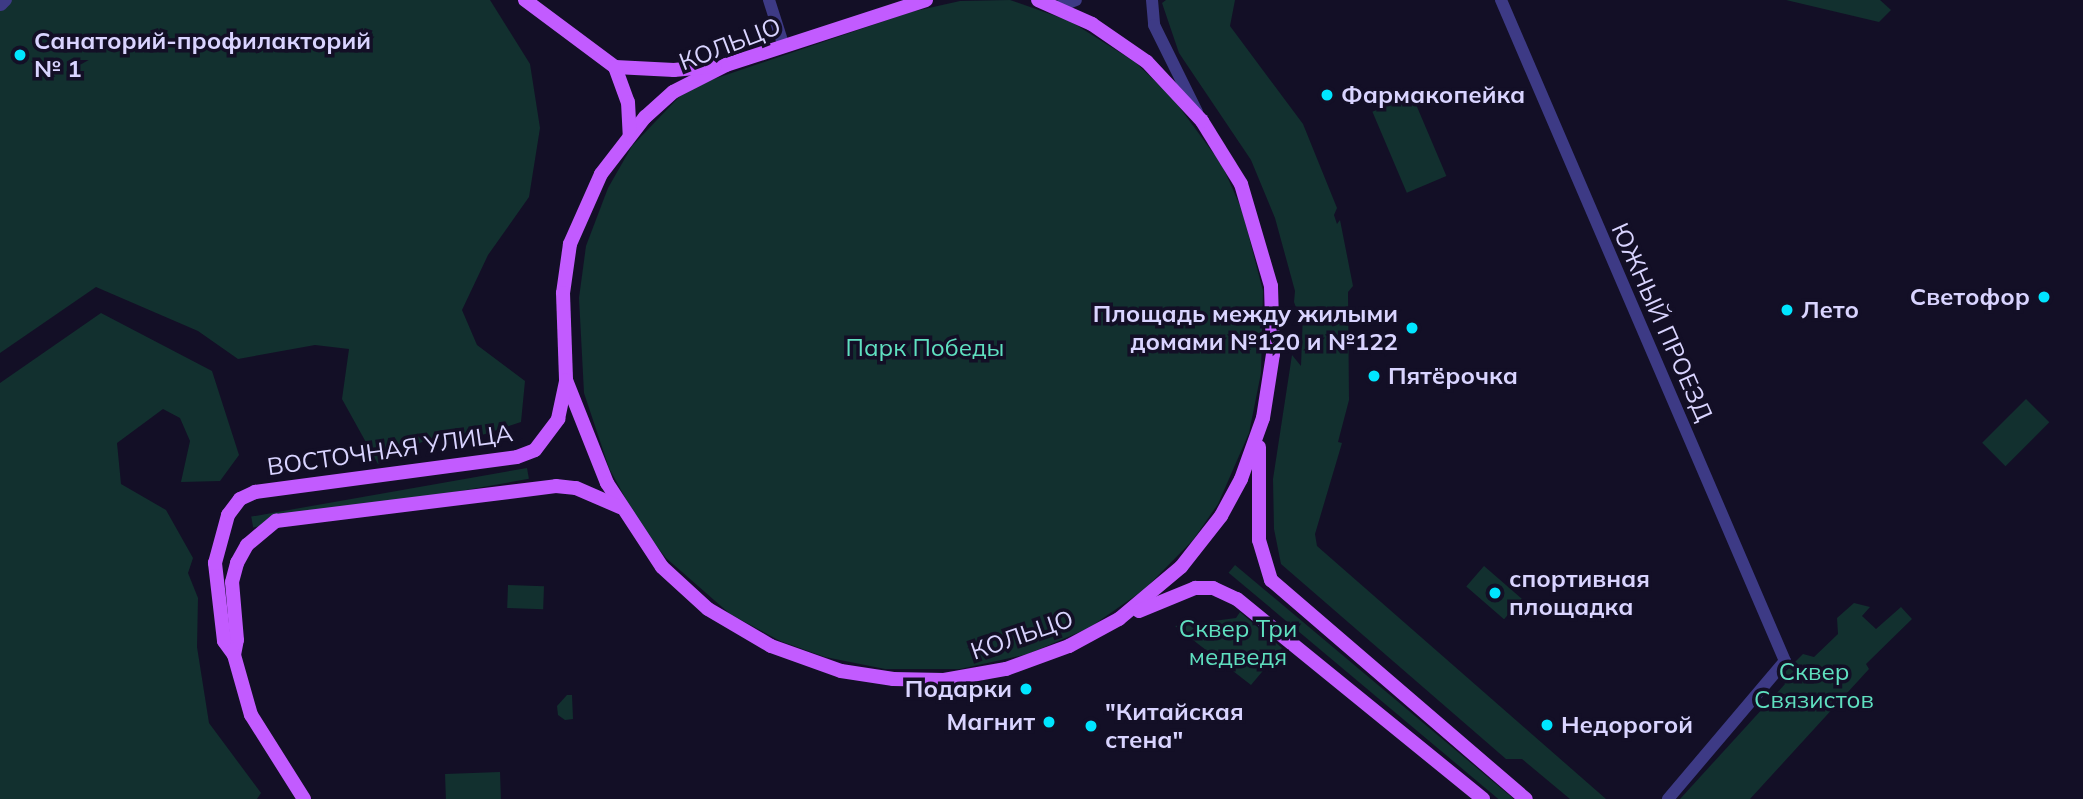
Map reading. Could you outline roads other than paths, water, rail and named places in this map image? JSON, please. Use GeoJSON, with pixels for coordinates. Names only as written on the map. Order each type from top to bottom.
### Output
{"type":"FeatureCollection","features":[{"type":"Feature","properties":{"kind":"main road"},"geometry":{"type":"LineString","coordinates":[[525,0],[615,67],[674,71],[726,65]]}},
{"type":"Feature","properties":{"kind":"main road","name":"КОЛЬЦО"},"geometry":{"type":"LineString","coordinates":[[926,0],[726,65],[673,92],[631,135],[601,174],[570,244],[562,324],[566,380],[620,508],[662,567],[708,609],[771,646],[841,671],[893,679],[979,676],[1069,646],[1119,620],[1181,566],[1221,516],[1241,479],[1263,418],[1273,354],[1271,286],[1241,184],[1202,121],[1136,52],[1057,7],[1038,0]]}},
{"type":"Feature","properties":{"kind":"main road"},"geometry":{"type":"LineString","coordinates":[[615,67],[628,102],[631,135]]}},
{"type":"Feature","properties":{"kind":"main road","name":"ВОСТОЧНАЯ УЛИЦА"},"geometry":{"type":"LineString","coordinates":[[234,655],[224,641],[216,591],[218,539],[228,514],[240,499],[255,492],[517,457],[535,450],[549,437],[566,380]]}},
{"type":"Feature","properties":{"kind":"main road"},"geometry":{"type":"LineString","coordinates":[[1263,418],[1256,513],[1263,562],[1271,580],[1526,799]]}},
{"type":"Feature","properties":{"kind":"main road"},"geometry":{"type":"LineString","coordinates":[[304,799],[251,715],[234,655],[237,640],[232,582],[237,563],[247,545],[276,520],[556,486],[576,488],[620,508]]}},
{"type":"Feature","properties":{"kind":"main road"},"geometry":{"type":"LineString","coordinates":[[1119,620],[1176,593],[1203,587],[1237,599],[1483,799]]}},
{"type":"Feature","properties":{"kind":"street"},"geometry":{"type":"LineString","coordinates":[[1,5],[6,0]]}},
{"type":"Feature","properties":{"kind":"street"},"geometry":{"type":"LineString","coordinates":[[769,0],[784,47]]}},
{"type":"Feature","properties":{"kind":"street"},"geometry":{"type":"LineString","coordinates":[[1057,7],[1076,0]]}},
{"type":"Feature","properties":{"kind":"street"},"geometry":{"type":"LineString","coordinates":[[1152,0],[1154,25],[1202,121]]}},
{"type":"Feature","properties":{"kind":"street","name":"ЮЖНЫЙ ПРОЕЗД"},"geometry":{"type":"LineString","coordinates":[[1501,0],[1785,662],[1668,799]]}},
{"type":"Feature","properties":{"kind":"place","name":"Санаторий-профилакторий № 1"},"geometry":{"type":"Point","coordinates":[20,55]}},
{"type":"Feature","properties":{"kind":"place","name":"Фармакопейка"},"geometry":{"type":"Point","coordinates":[1327,95]}},
{"type":"Feature","properties":{"kind":"place","name":"Светофор"},"geometry":{"type":"Point","coordinates":[2044,297]}},
{"type":"Feature","properties":{"kind":"place","name":"Лето"},"geometry":{"type":"Point","coordinates":[1787,310]}},
{"type":"Feature","properties":{"kind":"place","name":"Площадь между жилыми домами №120 и №122"},"geometry":{"type":"Point","coordinates":[1412,328]}},
{"type":"Feature","properties":{"kind":"place","name":"Пятёрочка"},"geometry":{"type":"Point","coordinates":[1374,376]}},
{"type":"Feature","properties":{"kind":"place","name":"спортивная площадка"},"geometry":{"type":"Point","coordinates":[1495,593]}},
{"type":"Feature","properties":{"kind":"place","name":"Подарки"},"geometry":{"type":"Point","coordinates":[1026,689]}},
{"type":"Feature","properties":{"kind":"place","name":"Магнит"},"geometry":{"type":"Point","coordinates":[1049,722]}},
{"type":"Feature","properties":{"kind":"place","name":"Недорогой"},"geometry":{"type":"Point","coordinates":[1547,725]}},
{"type":"Feature","properties":{"kind":"place","name":"\"Китайская стена\""},"geometry":{"type":"Point","coordinates":[1091,726]}},
{"type":"Feature","properties":{"kind":"park label","name":"Парк Победы"},"geometry":{"type":"Point","coordinates":[925,348]}},
{"type":"Feature","properties":{"kind":"park label","name":"Сквер Три медведя"},"geometry":{"type":"Point","coordinates":[1238,643]}},
{"type":"Feature","properties":{"kind":"park label","name":"Сквер Связистов"},"geometry":{"type":"Point","coordinates":[1814,686]}}]}
